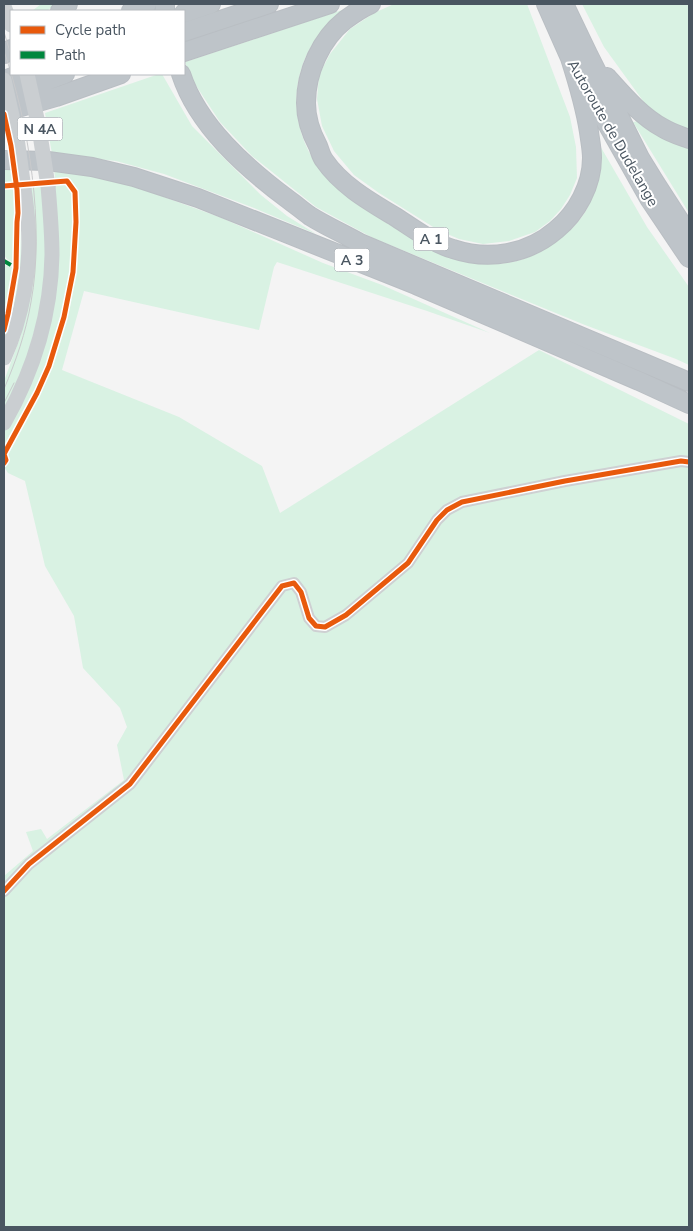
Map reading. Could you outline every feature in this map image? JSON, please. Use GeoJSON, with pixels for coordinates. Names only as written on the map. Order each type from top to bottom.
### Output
{"type":"FeatureCollection","features":[{"type":"Feature","properties":{"kind":"highway"},"geometry":{"type":"LineString","coordinates":[[133,10],[147,4]]}},
{"type":"Feature","properties":{"kind":"highway"},"geometry":{"type":"LineString","coordinates":[[185,13],[211,4]]}},
{"type":"Feature","properties":{"kind":"highway"},"geometry":{"type":"LineString","coordinates":[[185,32],[269,4]]}},
{"type":"Feature","properties":{"kind":"highway"},"geometry":{"type":"LineString","coordinates":[[185,52],[330,4]]}},
{"type":"Feature","properties":{"kind":"highway","name":"A 1"},"geometry":{"type":"LineString","coordinates":[[371,4],[345,20],[319,52],[308,80],[306,104],[311,132],[324,160],[342,181],[366,199],[421,234],[453,249],[474,254],[496,255],[529,247],[550,236],[574,211],[587,184],[591,172],[592,158],[585,110],[570,58]]}},
{"type":"Feature","properties":{"kind":"highway","name":"Autoroute de Dudelange"},"geometry":{"type":"LineString","coordinates":[[546,4],[570,58],[650,200],[689,258]]}},
{"type":"Feature","properties":{"kind":"highway","name":"Autoroute de Dudelange"},"geometry":{"type":"LineString","coordinates":[[564,4],[640,158],[689,235]]}},
{"type":"Feature","properties":{"kind":"highway"},"geometry":{"type":"LineString","coordinates":[[588,54],[626,98],[647,117],[662,128],[689,139]]}},
{"type":"Feature","properties":{"kind":"highway"},"geometry":{"type":"LineString","coordinates":[[4,80],[17,75]]}},
{"type":"Feature","properties":{"kind":"highway"},"geometry":{"type":"LineString","coordinates":[[4,97],[62,75]]}},
{"type":"Feature","properties":{"kind":"highway"},"geometry":{"type":"LineString","coordinates":[[4,112],[56,97],[118,75]]}},
{"type":"Feature","properties":{"kind":"highway","name":"A 3"},"geometry":{"type":"LineString","coordinates":[[181,75],[189,94],[202,117],[243,162],[265,182],[310,216],[360,243],[689,382]]}},
{"type":"Feature","properties":{"kind":"highway","name":"A 3"},"geometry":{"type":"LineString","coordinates":[[4,160],[48,162],[92,168],[134,177],[198,198],[416,285],[689,404]]}},
{"type":"Feature","properties":{"kind":"main road"},"geometry":{"type":"LineString","coordinates":[[4,6],[10,22]]}},
{"type":"Feature","properties":{"kind":"main road","name":"N 4A"},"geometry":{"type":"LineString","coordinates":[[4,423],[17,398],[38,344],[49,292],[52,257],[52,226],[48,186],[40,128],[27,75]]}},
{"type":"Feature","properties":{"kind":"main road","name":"N 4A"},"geometry":{"type":"LineString","coordinates":[[4,80],[18,138],[29,225],[27,272],[22,305],[4,358]]}},
{"type":"Feature","properties":{"kind":"street"},"geometry":{"type":"LineString","coordinates":[[4,891],[30,864],[130,784],[282,586],[294,583],[301,592],[309,618],[316,626],[325,628],[346,615],[408,563],[437,520],[447,510],[462,502],[574,479],[681,461],[689,462]]}},
{"type":"Feature","properties":{"kind":"green space"},"geometry":{"type":"Polygon","coordinates":[[[41,4],[55,4],[48,10],[33,10],[41,4]]]}},
{"type":"Feature","properties":{"kind":"green space"},"geometry":{"type":"Polygon","coordinates":[[[394,4],[527,4],[570,117],[576,147],[577,178],[570,195],[550,221],[535,232],[509,241],[483,244],[459,239],[438,230],[379,193],[354,175],[334,151],[322,126],[317,99],[319,75],[330,54],[350,29],[374,13],[394,4]]]}},
{"type":"Feature","properties":{"kind":"green space"},"geometry":{"type":"Polygon","coordinates":[[[582,4],[689,4],[689,129],[678,126],[646,105],[604,47],[582,4]]]}},
{"type":"Feature","properties":{"kind":"green space"},"geometry":{"type":"Polygon","coordinates":[[[348,8],[333,19],[318,37],[306,56],[299,76],[297,97],[298,119],[304,140],[313,159],[327,178],[341,192],[365,209],[430,247],[450,256],[471,261],[491,264],[512,262],[533,255],[554,243],[582,217],[593,193],[599,144],[647,227],[689,287],[689,365],[585,325],[373,238],[316,207],[252,156],[220,122],[191,78],[185,62],[348,8]]]}},
{"type":"Feature","properties":{"kind":"green space"},"geometry":{"type":"Polygon","coordinates":[[[156,75],[163,75],[192,126],[261,195],[287,216],[316,234],[164,174],[116,161],[52,154],[45,113],[156,75]]]}},
{"type":"Feature","properties":{"kind":"green space"},"geometry":{"type":"Polygon","coordinates":[[[639,121],[662,137],[689,147],[689,213],[633,122],[639,121]]]}},
{"type":"Feature","properties":{"kind":"green space"},"geometry":{"type":"Polygon","coordinates":[[[4,169],[12,169],[13,182],[4,183],[4,169]]]}},
{"type":"Feature","properties":{"kind":"green space"},"geometry":{"type":"Polygon","coordinates":[[[54,170],[108,179],[142,189],[222,218],[323,263],[382,285],[490,333],[277,262],[274,267],[259,330],[84,291],[62,370],[179,417],[262,466],[280,513],[539,350],[689,424],[689,1227],[4,1227],[4,876],[33,851],[26,832],[41,829],[47,839],[124,780],[117,745],[127,727],[120,708],[83,668],[74,616],[45,566],[25,481],[8,473],[4,467],[4,431],[24,395],[36,367],[52,185],[56,185],[54,170]]]}},
{"type":"Feature","properties":{"kind":"green space"},"geometry":{"type":"Polygon","coordinates":[[[43,186],[46,255],[41,306],[26,362],[4,412],[4,381],[21,335],[30,188],[43,186]]]}},
{"type":"Feature","properties":{"kind":"green space"},"geometry":{"type":"Polygon","coordinates":[[[14,187],[16,208],[14,219],[14,263],[4,255],[4,189],[14,187]]]}},
{"type":"Feature","properties":{"kind":"green space"},"geometry":{"type":"Polygon","coordinates":[[[20,205],[22,258],[16,307],[4,341],[16,292],[20,205]]]}},
{"type":"Feature","properties":{"kind":"green space"},"geometry":{"type":"Polygon","coordinates":[[[4,265],[12,267],[4,317],[4,265]]]}},
{"type":"Feature","properties":{"kind":"tram line"},"geometry":{"type":"LineString","coordinates":[[4,32],[10,52]]}},
{"type":"Feature","properties":{"kind":"tram line"},"geometry":{"type":"LineString","coordinates":[[4,51],[10,70]]}},
{"type":"Feature","properties":{"kind":"tram line"},"geometry":{"type":"LineString","coordinates":[[4,389],[13,368],[29,313],[35,273],[36,241],[32,175],[21,110],[12,75]]}},
{"type":"Feature","properties":{"kind":"tram line"},"geometry":{"type":"LineString","coordinates":[[4,403],[14,383]]}},
{"type":"Feature","properties":{"kind":"marked path"},"geometry":{"type":"LineString","coordinates":[[4,261],[16,268]]}},
{"type":"Feature","properties":{"kind":"cycle path"},"geometry":{"type":"LineString","coordinates":[[4,114],[11,146],[18,213],[16,268],[4,330]]}},
{"type":"Feature","properties":{"kind":"cycle path"},"geometry":{"type":"LineString","coordinates":[[4,186],[67,181],[75,192],[76,222],[73,272],[64,317],[49,366],[37,393],[4,454],[6,460],[4,463]]}},
{"type":"Feature","properties":{"kind":"cycle path"},"geometry":{"type":"LineString","coordinates":[[4,891],[29,864],[130,784],[282,586],[294,583],[301,592],[309,618],[316,626],[325,627],[346,615],[408,563],[437,520],[447,510],[462,502],[565,481],[681,461],[689,462]]}}]}
